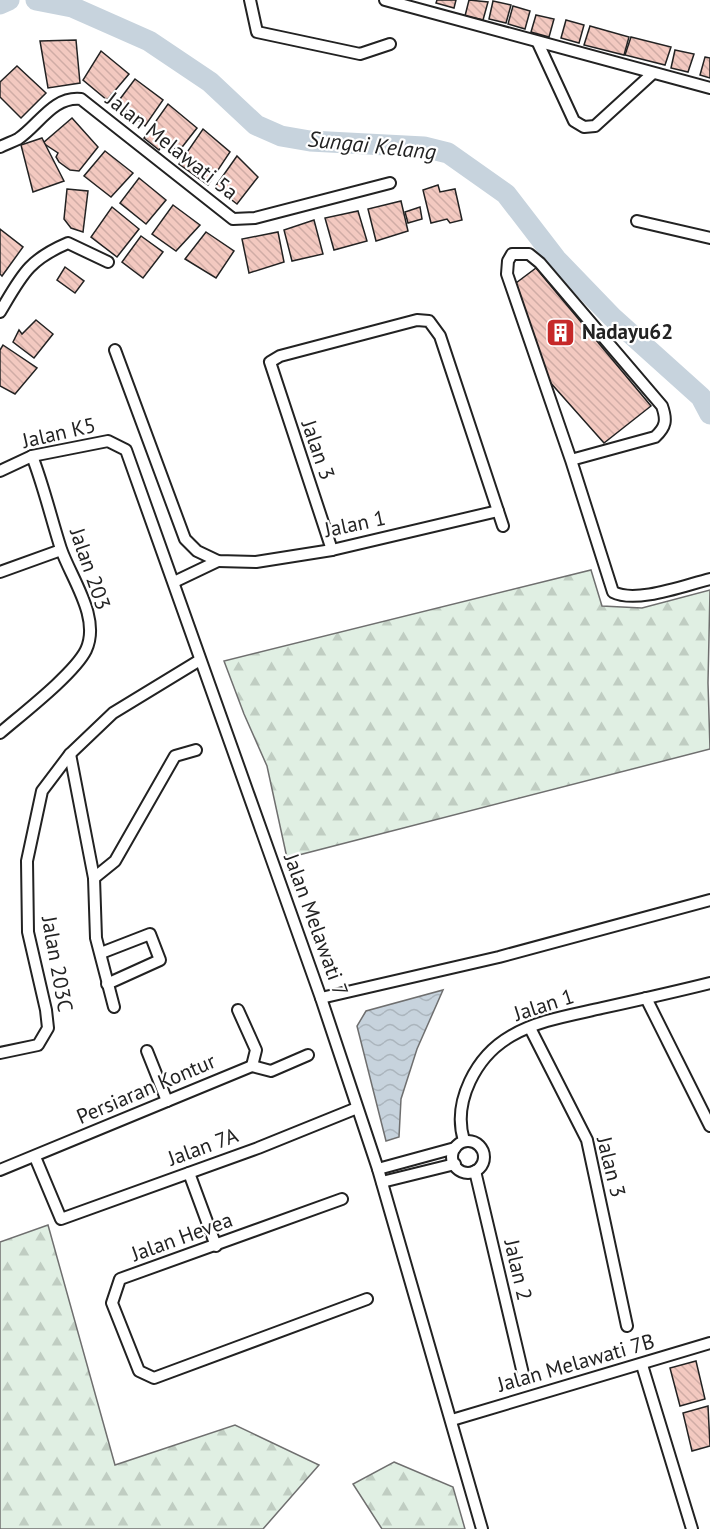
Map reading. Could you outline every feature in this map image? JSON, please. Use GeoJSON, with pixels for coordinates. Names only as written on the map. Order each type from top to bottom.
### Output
{"type":"FeatureCollection","features":[{"type":"Feature","properties":{"kind":"street"},"geometry":{"type":"LineString","coordinates":[[250,0],[257,32],[360,54],[390,44]]}},
{"type":"Feature","properties":{"kind":"street"},"geometry":{"type":"LineString","coordinates":[[385,0],[710,88]]}},
{"type":"Feature","properties":{"kind":"street"},"geometry":{"type":"LineString","coordinates":[[538,43],[570,115],[577,125],[584,127],[595,126],[652,74]]}},
{"type":"Feature","properties":{"kind":"street","name":"Jalan Melawati 5a"},"geometry":{"type":"LineString","coordinates":[[0,147],[17,139],[60,102],[70,98],[81,99],[232,219],[255,218],[390,183]]}},
{"type":"Feature","properties":{"kind":"street"},"geometry":{"type":"LineString","coordinates":[[637,221],[710,238]]}},
{"type":"Feature","properties":{"kind":"street"},"geometry":{"type":"LineString","coordinates":[[0,312],[26,268],[45,253],[68,243],[108,262]]}},
{"type":"Feature","properties":{"kind":"street"},"geometry":{"type":"LineString","coordinates":[[572,460],[655,437],[663,429],[666,418],[662,406],[540,263],[529,254],[512,254],[507,261],[507,274],[572,460],[613,592],[620,596],[646,594],[710,579]]}},
{"type":"Feature","properties":{"kind":"street","name":"Jalan 3"},"geometry":{"type":"LineString","coordinates":[[332,550],[270,362],[280,356],[417,320],[429,321],[440,336],[498,512]]}},
{"type":"Feature","properties":{"kind":"street"},"geometry":{"type":"LineString","coordinates":[[115,350],[185,539],[197,551],[218,561]]}},
{"type":"Feature","properties":{"kind":"street","name":"Jalan K5"},"geometry":{"type":"LineString","coordinates":[[0,471],[32,456],[108,441],[126,450]]}},
{"type":"Feature","properties":{"kind":"street","name":"Jalan Melawati 7"},"geometry":{"type":"LineString","coordinates":[[126,450],[321,998],[378,1169],[482,1529]]}},
{"type":"Feature","properties":{"kind":"street","name":"Jalan 203"},"geometry":{"type":"LineString","coordinates":[[0,733],[68,672],[86,651],[89,626],[85,606],[61,550],[32,456]]}},
{"type":"Feature","properties":{"kind":"street"},"geometry":{"type":"LineString","coordinates":[[498,512],[503,526]]}},
{"type":"Feature","properties":{"kind":"street","name":"Jalan 1"},"geometry":{"type":"LineString","coordinates":[[218,561],[256,562],[332,550],[498,512]]}},
{"type":"Feature","properties":{"kind":"street"},"geometry":{"type":"LineString","coordinates":[[0,572],[61,550]]}},
{"type":"Feature","properties":{"kind":"street"},"geometry":{"type":"LineString","coordinates":[[174,582],[218,561]]}},
{"type":"Feature","properties":{"kind":"street","name":"Jalan 203C"},"geometry":{"type":"LineString","coordinates":[[0,1053],[38,1045],[48,1028],[28,932],[27,861],[42,791],[70,754],[113,713],[200,660]]}},
{"type":"Feature","properties":{"kind":"street"},"geometry":{"type":"LineString","coordinates":[[94,878],[115,861],[175,756],[196,750]]}},
{"type":"Feature","properties":{"kind":"street"},"geometry":{"type":"LineString","coordinates":[[70,754],[94,878],[94,927],[114,1007]]}},
{"type":"Feature","properties":{"kind":"street"},"geometry":{"type":"LineString","coordinates":[[321,998],[499,957],[710,900]]}},
{"type":"Feature","properties":{"kind":"street"},"geometry":{"type":"LineString","coordinates":[[101,953],[150,934],[160,960],[107,984]]}},
{"type":"Feature","properties":{"kind":"street","name":"Jalan 1"},"geometry":{"type":"LineString","coordinates":[[460,1145],[461,1104],[472,1075],[492,1049],[511,1036],[569,1015],[710,983]]}},
{"type":"Feature","properties":{"kind":"street"},"geometry":{"type":"LineString","coordinates":[[646,998],[710,1126]]}},
{"type":"Feature","properties":{"kind":"street"},"geometry":{"type":"LineString","coordinates":[[238,1010],[256,1050],[252,1066],[271,1071],[308,1055]]}},
{"type":"Feature","properties":{"kind":"street","name":"Jalan 3"},"geometry":{"type":"LineString","coordinates":[[530,1028],[587,1140],[627,1326]]}},
{"type":"Feature","properties":{"kind":"street"},"geometry":{"type":"LineString","coordinates":[[147,1051],[167,1101]]}},
{"type":"Feature","properties":{"kind":"street","name":"Persiaran Kontur"},"geometry":{"type":"LineString","coordinates":[[0,1170],[252,1066]]}},
{"type":"Feature","properties":{"kind":"street","name":"Jalan 7A"},"geometry":{"type":"LineString","coordinates":[[35,1156],[61,1219],[189,1173],[357,1108]]}},
{"type":"Feature","properties":{"kind":"street"},"geometry":{"type":"LineString","coordinates":[[378,1169],[460,1145],[473,1142],[483,1151],[483,1160],[475,1171],[461,1171],[454,1164],[453,1153],[460,1145]]}},
{"type":"Feature","properties":{"kind":"street"},"geometry":{"type":"LineString","coordinates":[[382,1182],[454,1164]]}},
{"type":"Feature","properties":{"kind":"street","name":"Jalan 2"},"geometry":{"type":"LineString","coordinates":[[475,1171],[524,1378]]}},
{"type":"Feature","properties":{"kind":"street"},"geometry":{"type":"LineString","coordinates":[[189,1173],[216,1246]]}},
{"type":"Feature","properties":{"kind":"street","name":"Jalan Hevea"},"geometry":{"type":"LineString","coordinates":[[342,1199],[120,1279],[112,1303],[139,1371],[154,1378],[367,1299]]}},
{"type":"Feature","properties":{"kind":"street","name":"Jalan Melawati 7B"},"geometry":{"type":"LineString","coordinates":[[452,1420],[710,1343]]}},
{"type":"Feature","properties":{"kind":"street"},"geometry":{"type":"LineString","coordinates":[[642,1365],[692,1529]]}},
{"type":"Feature","properties":{"kind":"green space"},"geometry":{"type":"Polygon","coordinates":[[[591,570],[602,606],[642,608],[710,590],[708,683],[710,749],[287,858],[267,766],[224,661],[591,570]]]}},
{"type":"Feature","properties":{"kind":"green space"},"geometry":{"type":"Polygon","coordinates":[[[48,1225],[115,1465],[235,1425],[319,1465],[263,1529],[0,1529],[0,1242],[48,1225]]]}},
{"type":"Feature","properties":{"kind":"green space"},"geometry":{"type":"Polygon","coordinates":[[[394,1462],[453,1487],[465,1529],[382,1529],[353,1484],[394,1462]]]}},
{"type":"Feature","properties":{"kind":"water"},"geometry":{"type":"Polygon","coordinates":[[[443,990],[417,1049],[401,1099],[399,1137],[386,1141],[357,1026],[366,1011],[443,990]]]}},
{"type":"Feature","properties":{"kind":"building"},"geometry":{"type":"Polygon","coordinates":[[[437,0],[456,0],[454,8],[436,3],[437,0]]]}},
{"type":"Feature","properties":{"kind":"building"},"geometry":{"type":"Polygon","coordinates":[[[469,0],[488,2],[483,20],[465,16],[469,0]]]}},
{"type":"Feature","properties":{"kind":"building"},"geometry":{"type":"Polygon","coordinates":[[[493,1],[511,5],[506,23],[489,19],[493,1]]]}},
{"type":"Feature","properties":{"kind":"building"},"geometry":{"type":"Polygon","coordinates":[[[513,6],[530,11],[525,29],[508,24],[513,6]]]}},
{"type":"Feature","properties":{"kind":"building"},"geometry":{"type":"Polygon","coordinates":[[[536,15],[554,19],[549,37],[531,32],[536,15]]]}},
{"type":"Feature","properties":{"kind":"building"},"geometry":{"type":"Polygon","coordinates":[[[566,20],[584,25],[579,43],[561,38],[566,20]]]}},
{"type":"Feature","properties":{"kind":"building"},"geometry":{"type":"Polygon","coordinates":[[[590,26],[629,37],[624,55],[584,45],[590,26]]]}},
{"type":"Feature","properties":{"kind":"building"},"geometry":{"type":"Polygon","coordinates":[[[631,37],[671,47],[665,65],[625,55],[631,37]]]}},
{"type":"Feature","properties":{"kind":"building"},"geometry":{"type":"Polygon","coordinates":[[[76,40],[80,83],[48,88],[40,41],[76,40]]]}},
{"type":"Feature","properties":{"kind":"building"},"geometry":{"type":"Polygon","coordinates":[[[675,50],[694,54],[688,72],[671,68],[675,50]]]}},
{"type":"Feature","properties":{"kind":"building"},"geometry":{"type":"Polygon","coordinates":[[[101,51],[129,74],[107,100],[83,80],[101,51]]]}},
{"type":"Feature","properties":{"kind":"building"},"geometry":{"type":"Polygon","coordinates":[[[705,57],[710,58],[710,78],[700,75],[705,57]]]}},
{"type":"Feature","properties":{"kind":"building"},"geometry":{"type":"Polygon","coordinates":[[[17,66],[46,93],[21,118],[0,97],[0,82],[17,66]]]}},
{"type":"Feature","properties":{"kind":"building"},"geometry":{"type":"Polygon","coordinates":[[[135,79],[163,100],[145,126],[117,103],[135,79]]]}},
{"type":"Feature","properties":{"kind":"building"},"geometry":{"type":"Polygon","coordinates":[[[168,104],[197,128],[179,151],[164,143],[159,150],[144,138],[168,104]]]}},
{"type":"Feature","properties":{"kind":"building"},"geometry":{"type":"Polygon","coordinates":[[[72,118],[98,147],[79,171],[70,170],[59,162],[56,157],[58,153],[43,143],[72,118]]]}},
{"type":"Feature","properties":{"kind":"building"},"geometry":{"type":"Polygon","coordinates":[[[203,129],[230,152],[208,185],[179,164],[203,129]]]}},
{"type":"Feature","properties":{"kind":"building"},"geometry":{"type":"Polygon","coordinates":[[[42,138],[64,181],[33,192],[21,145],[42,138]]]}},
{"type":"Feature","properties":{"kind":"building"},"geometry":{"type":"Polygon","coordinates":[[[105,151],[133,173],[111,197],[84,176],[105,151]]]}},
{"type":"Feature","properties":{"kind":"building"},"geometry":{"type":"Polygon","coordinates":[[[237,156],[258,177],[237,204],[215,187],[237,156]]]}},
{"type":"Feature","properties":{"kind":"building"},"geometry":{"type":"Polygon","coordinates":[[[139,178],[166,200],[146,224],[120,203],[139,178]]]}},
{"type":"Feature","properties":{"kind":"building"},"geometry":{"type":"Polygon","coordinates":[[[438,185],[440,192],[455,189],[462,220],[450,223],[447,219],[431,223],[423,190],[438,185]]]}},
{"type":"Feature","properties":{"kind":"building"},"geometry":{"type":"Polygon","coordinates":[[[67,189],[88,191],[83,232],[71,228],[64,219],[67,189]]]}},
{"type":"Feature","properties":{"kind":"building"},"geometry":{"type":"Polygon","coordinates":[[[401,201],[408,231],[376,241],[368,209],[401,201]]]}},
{"type":"Feature","properties":{"kind":"building"},"geometry":{"type":"Polygon","coordinates":[[[173,205],[200,225],[176,251],[152,234],[173,205]]]}},
{"type":"Feature","properties":{"kind":"building"},"geometry":{"type":"Polygon","coordinates":[[[112,207],[139,229],[117,257],[91,237],[112,207]]]}},
{"type":"Feature","properties":{"kind":"building"},"geometry":{"type":"Polygon","coordinates":[[[420,207],[422,219],[408,223],[405,212],[420,207]]]}},
{"type":"Feature","properties":{"kind":"building"},"geometry":{"type":"Polygon","coordinates":[[[358,211],[367,241],[334,250],[325,218],[358,211]]]}},
{"type":"Feature","properties":{"kind":"building"},"geometry":{"type":"Polygon","coordinates":[[[314,220],[323,254],[292,261],[284,230],[314,220]]]}},
{"type":"Feature","properties":{"kind":"building"},"geometry":{"type":"Polygon","coordinates":[[[0,229],[23,247],[2,276],[0,274],[0,229]]]}},
{"type":"Feature","properties":{"kind":"building"},"geometry":{"type":"Polygon","coordinates":[[[206,232],[234,251],[216,278],[185,259],[206,232]]]}},
{"type":"Feature","properties":{"kind":"building"},"geometry":{"type":"Polygon","coordinates":[[[278,232],[284,262],[249,273],[242,239],[278,232]]]}},
{"type":"Feature","properties":{"kind":"building"},"geometry":{"type":"Polygon","coordinates":[[[141,236],[163,252],[143,278],[122,262],[141,236]]]}},
{"type":"Feature","properties":{"kind":"building"},"geometry":{"type":"Polygon","coordinates":[[[65,267],[84,281],[75,293],[57,280],[65,267]]]}},
{"type":"Feature","properties":{"kind":"building","name":"Nadayu62"},"geometry":{"type":"Polygon","coordinates":[[[536,268],[651,406],[604,443],[549,381],[516,283],[536,268]]]}},
{"type":"Feature","properties":{"kind":"building"},"geometry":{"type":"Polygon","coordinates":[[[36,320],[53,334],[34,358],[13,342],[19,330],[22,334],[36,320]]]}},
{"type":"Feature","properties":{"kind":"building"},"geometry":{"type":"Polygon","coordinates":[[[3,345],[37,368],[15,394],[0,386],[0,350],[3,345]]]}},
{"type":"Feature","properties":{"kind":"building"},"geometry":{"type":"Polygon","coordinates":[[[696,1361],[705,1399],[680,1406],[670,1368],[696,1361]]]}},
{"type":"Feature","properties":{"kind":"building"},"geometry":{"type":"Polygon","coordinates":[[[708,1406],[710,1446],[692,1451],[683,1413],[708,1406]]]}},
{"type":"Feature","properties":{"kind":"waterway","name":"Sungai Kelang"},"geometry":{"type":"LineString","coordinates":[[0,4],[9,0]]}},
{"type":"Feature","properties":{"kind":"waterway","name":"Sungai Kelang"},"geometry":{"type":"LineString","coordinates":[[36,0],[72,7],[149,41],[210,82],[256,125],[281,136],[310,141],[424,147],[448,153],[506,194],[556,259],[612,317],[701,397],[710,414]]}},
{"type":"Feature","properties":{"kind":"place","name":"Nadayu62"},"geometry":{"type":"Point","coordinates":[561,332]}}]}
